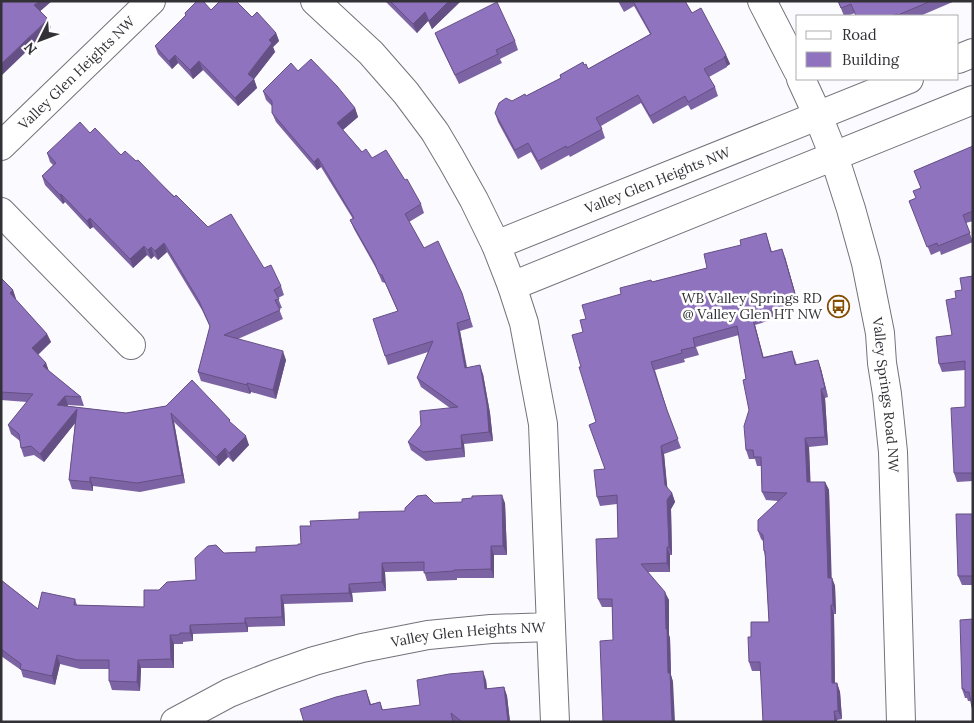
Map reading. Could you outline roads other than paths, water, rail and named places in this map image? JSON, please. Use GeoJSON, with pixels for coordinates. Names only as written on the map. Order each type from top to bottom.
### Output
{"type":"FeatureCollection","features":[{"type":"Feature","properties":{"kind":"street","name":"Valley Glen Heights NW"},"geometry":{"type":"LineString","coordinates":[[1,146],[151,1]]}},
{"type":"Feature","properties":{"kind":"street","name":"Valley Glen Heights NW"},"geometry":{"type":"LineString","coordinates":[[175,722],[229,694],[274,675],[314,661],[362,648],[428,635],[491,629],[551,627],[543,424],[524,322],[512,286],[496,245],[474,200],[435,132],[371,53],[315,1]]}},
{"type":"Feature","properties":{"kind":"street"},"geometry":{"type":"LineString","coordinates":[[762,1],[796,67]]}},
{"type":"Feature","properties":{"kind":"street"},"geometry":{"type":"LineString","coordinates":[[959,59],[973,53]]}},
{"type":"Feature","properties":{"kind":"street","name":"Valley Springs Road NW"},"geometry":{"type":"LineString","coordinates":[[801,80],[834,156],[851,209],[866,262],[880,333],[893,452],[901,722]]}},
{"type":"Feature","properties":{"kind":"street","name":"Valley Glen Heights NW"},"geometry":{"type":"LineString","coordinates":[[496,245],[907,80]]}},
{"type":"Feature","properties":{"kind":"street"},"geometry":{"type":"LineString","coordinates":[[512,286],[973,100]]}},
{"type":"Feature","properties":{"kind":"street"},"geometry":{"type":"LineString","coordinates":[[1,212],[131,345]]}},
{"type":"Feature","properties":{"kind":"street"},"geometry":{"type":"LineString","coordinates":[[551,627],[554,722]]}},
{"type":"Feature","properties":{"kind":"place","name":"WB Valley Springs RD @ Valley Glen HT NW"},"geometry":{"type":"Point","coordinates":[838,306]}}]}
